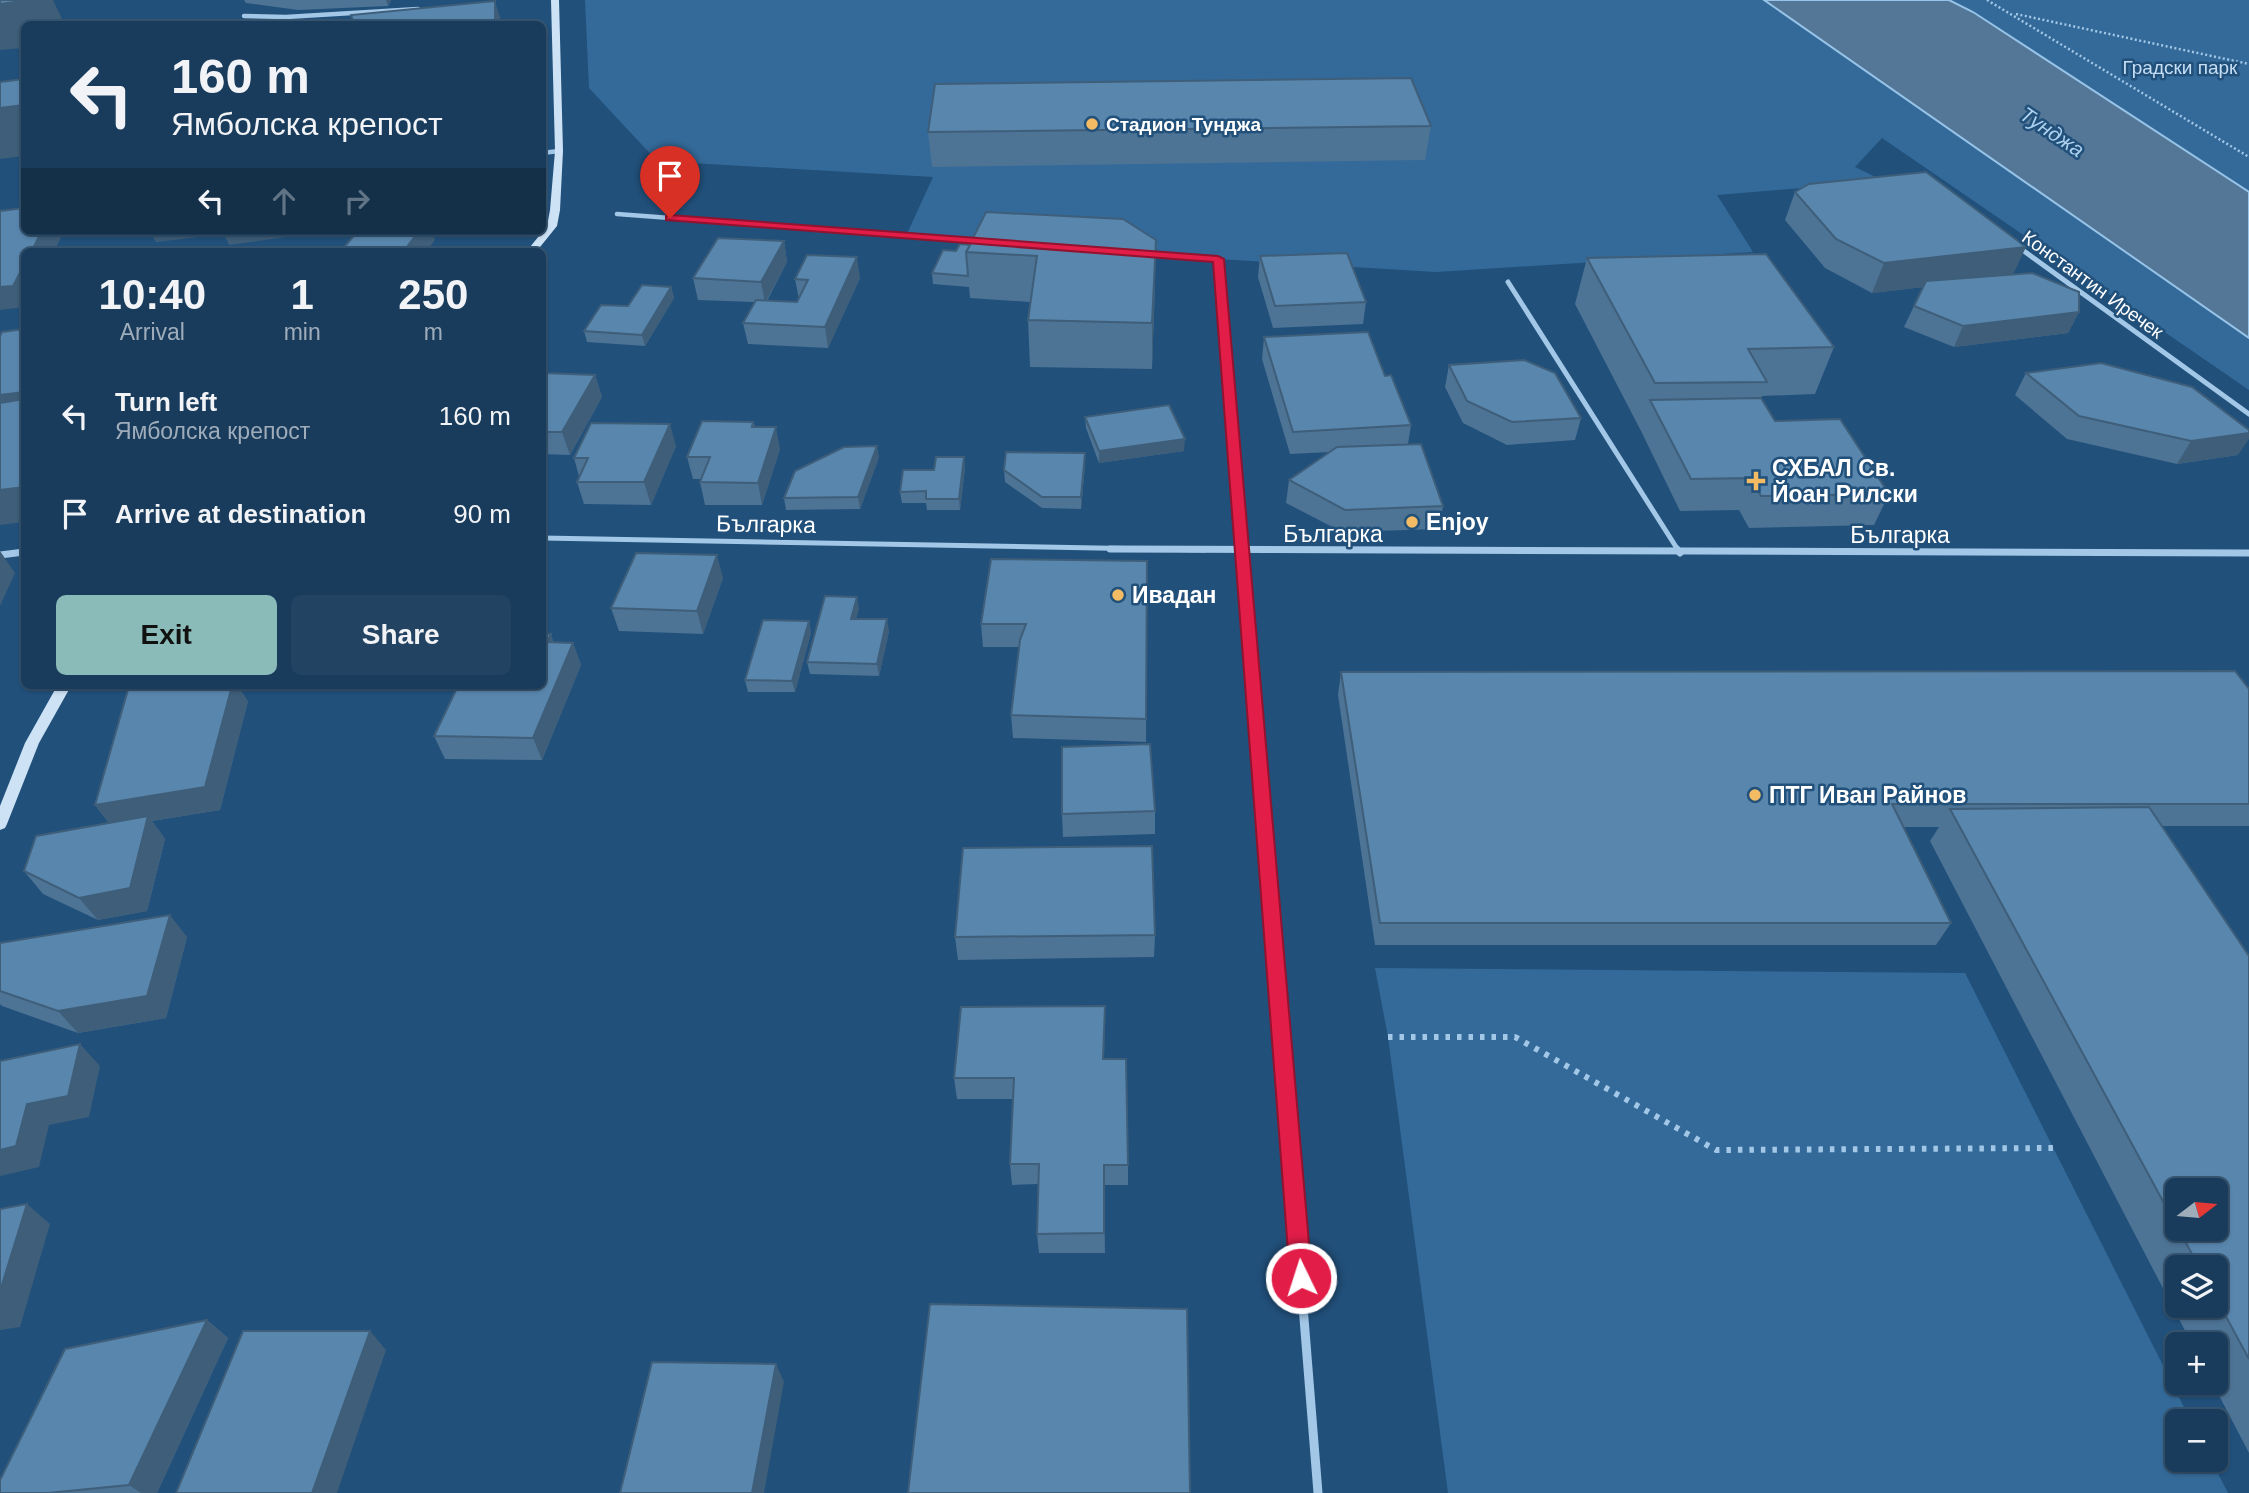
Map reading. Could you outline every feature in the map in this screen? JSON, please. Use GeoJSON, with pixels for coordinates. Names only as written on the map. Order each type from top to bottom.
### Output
{"type":"FeatureCollection","features":[{"type":"Feature","properties":{"kind":"street"},"geometry":{"type":"LineString","coordinates":[[546,233],[552,226],[559,151],[555,0]]}},
{"type":"Feature","properties":{"kind":"street"},"geometry":{"type":"LineString","coordinates":[[244,16],[286,17],[421,9]]}},
{"type":"Feature","properties":{"kind":"street"},"geometry":{"type":"LineString","coordinates":[[546,153],[559,151]]}},
{"type":"Feature","properties":{"kind":"street"},"geometry":{"type":"LineString","coordinates":[[617,214],[987,242]]}},
{"type":"Feature","properties":{"kind":"street","name":"Константин Иречек"},"geometry":{"type":"LineString","coordinates":[[2011,242],[2249,414]]}},
{"type":"Feature","properties":{"kind":"street"},"geometry":{"type":"LineString","coordinates":[[1137,253],[1218,259],[1318,1493]]}},
{"type":"Feature","properties":{"kind":"street"},"geometry":{"type":"LineString","coordinates":[[1507,282],[1680,553]]}},
{"type":"Feature","properties":{"kind":"street","name":"Българка"},"geometry":{"type":"LineString","coordinates":[[546,538],[1242,551],[2249,553]]}},
{"type":"Feature","properties":{"kind":"street"},"geometry":{"type":"LineString","coordinates":[[0,555],[21,552]]}},
{"type":"Feature","properties":{"kind":"street"},"geometry":{"type":"LineString","coordinates":[[0,824],[32,743],[62,689]]}},
{"type":"Feature","properties":{"kind":"path"},"geometry":{"type":"LineString","coordinates":[[1987,0],[2249,157]]}},
{"type":"Feature","properties":{"kind":"path"},"geometry":{"type":"LineString","coordinates":[[2011,13],[2249,64]]}},
{"type":"Feature","properties":{"kind":"path"},"geometry":{"type":"LineString","coordinates":[[1388,1037],[1516,1037],[1716,1150],[2053,1149]]}},
{"type":"Feature","properties":{"kind":"green space","name":"Стадион Тунджа"},"geometry":{"type":"Polygon","coordinates":[[[585,0],[1764,0],[2249,338],[2249,390],[1882,138],[1855,167],[1884,181],[1717,195],[1753,252],[1436,272],[906,236],[933,177],[657,161],[589,88],[585,0]]]}},
{"type":"Feature","properties":{"kind":"green space","name":"Градски парк"},"geometry":{"type":"Polygon","coordinates":[[[1949,0],[2249,0],[2249,192],[1973,12],[1949,0]]]}},
{"type":"Feature","properties":{"kind":"green space"},"geometry":{"type":"Polygon","coordinates":[[[1375,968],[1965,973],[2165,1369],[2165,1395],[2178,1395],[2185,1409],[2165,1409],[2165,1472],[2217,1472],[2228,1493],[1448,1493],[1388,1037],[1375,968]]]}},
{"type":"Feature","properties":{"kind":"water","name":"Тунджа"},"geometry":{"type":"Polygon","coordinates":[[[1764,0],[1949,0],[1973,12],[2249,192],[2249,338],[1764,0]]]}},
{"type":"Feature","properties":{"kind":"building"},"geometry":{"type":"Polygon","coordinates":[[[0,0],[30,0],[0,4],[0,0]]]}},
{"type":"Feature","properties":{"kind":"building"},"geometry":{"type":"Polygon","coordinates":[[[495,1],[495,21],[353,21],[351,15],[495,1]]]}},
{"type":"Feature","properties":{"kind":"building"},"geometry":{"type":"Polygon","coordinates":[[[1411,78],[1431,126],[928,132],[935,84],[1411,78]]]}},
{"type":"Feature","properties":{"kind":"building"},"geometry":{"type":"Polygon","coordinates":[[[21,79],[21,105],[0,108],[0,82],[21,79]]]}},
{"type":"Feature","properties":{"kind":"building"},"geometry":{"type":"Polygon","coordinates":[[[1926,172],[2026,247],[1884,263],[1836,239],[1795,192],[1809,184],[1926,172]]]}},
{"type":"Feature","properties":{"kind":"building"},"geometry":{"type":"Polygon","coordinates":[[[21,208],[21,235],[40,235],[33,248],[21,248],[21,271],[13,286],[0,287],[0,211],[21,208]]]}},
{"type":"Feature","properties":{"kind":"building"},"geometry":{"type":"Polygon","coordinates":[[[986,212],[1123,219],[1156,240],[1152,323],[1028,320],[1037,256],[966,252],[986,212]]]}},
{"type":"Feature","properties":{"kind":"building"},"geometry":{"type":"Polygon","coordinates":[[[355,235],[416,235],[406,248],[343,248],[355,235]]]}},
{"type":"Feature","properties":{"kind":"building"},"geometry":{"type":"Polygon","coordinates":[[[718,238],[784,241],[761,282],[693,278],[718,238]]]}},
{"type":"Feature","properties":{"kind":"building"},"geometry":{"type":"Polygon","coordinates":[[[960,244],[970,245],[966,252],[968,276],[932,273],[943,250],[956,251],[960,244]]]}},
{"type":"Feature","properties":{"kind":"building"},"geometry":{"type":"Polygon","coordinates":[[[1347,253],[1366,302],[1275,306],[1260,256],[1347,253]]]}},
{"type":"Feature","properties":{"kind":"building"},"geometry":{"type":"Polygon","coordinates":[[[1766,254],[1834,347],[1748,349],[1767,382],[1655,383],[1587,258],[1766,254]]]}},
{"type":"Feature","properties":{"kind":"building"},"geometry":{"type":"Polygon","coordinates":[[[807,255],[857,257],[825,327],[743,323],[756,300],[797,302],[808,280],[795,279],[807,255]]]}},
{"type":"Feature","properties":{"kind":"building"},"geometry":{"type":"Polygon","coordinates":[[[2032,273],[2079,292],[2079,312],[1963,326],[1914,306],[1926,281],[2032,273]]]}},
{"type":"Feature","properties":{"kind":"building"},"geometry":{"type":"Polygon","coordinates":[[[642,285],[671,287],[642,335],[584,331],[601,305],[628,306],[642,285]]]}},
{"type":"Feature","properties":{"kind":"building"},"geometry":{"type":"Polygon","coordinates":[[[21,329],[21,392],[0,395],[2,332],[21,329]]]}},
{"type":"Feature","properties":{"kind":"building"},"geometry":{"type":"Polygon","coordinates":[[[1368,332],[1385,376],[1391,375],[1411,425],[1293,432],[1264,337],[1368,332]]]}},
{"type":"Feature","properties":{"kind":"building"},"geometry":{"type":"Polygon","coordinates":[[[1524,360],[1555,373],[1581,418],[1512,422],[1467,401],[1449,365],[1524,360]]]}},
{"type":"Feature","properties":{"kind":"building"},"geometry":{"type":"Polygon","coordinates":[[[2101,363],[2192,387],[2249,430],[2249,433],[2191,441],[2079,416],[2026,373],[2101,363]]]}},
{"type":"Feature","properties":{"kind":"building"},"geometry":{"type":"Polygon","coordinates":[[[546,373],[595,375],[562,432],[546,432],[546,373]]]}},
{"type":"Feature","properties":{"kind":"building"},"geometry":{"type":"Polygon","coordinates":[[[1761,398],[1775,421],[1840,419],[1889,494],[1761,496],[1751,478],[1691,479],[1650,400],[1761,398]]]}},
{"type":"Feature","properties":{"kind":"building"},"geometry":{"type":"Polygon","coordinates":[[[21,400],[21,487],[0,490],[0,403],[21,400]]]}},
{"type":"Feature","properties":{"kind":"building"},"geometry":{"type":"Polygon","coordinates":[[[1169,405],[1185,439],[1099,451],[1085,417],[1169,405]]]}},
{"type":"Feature","properties":{"kind":"building"},"geometry":{"type":"Polygon","coordinates":[[[702,421],[753,422],[752,427],[776,427],[758,483],[700,482],[710,457],[687,457],[702,421]]]}},
{"type":"Feature","properties":{"kind":"building"},"geometry":{"type":"Polygon","coordinates":[[[591,423],[670,424],[644,482],[577,482],[588,458],[574,458],[591,423]]]}},
{"type":"Feature","properties":{"kind":"building"},"geometry":{"type":"Polygon","coordinates":[[[1421,444],[1443,506],[1345,510],[1289,480],[1337,447],[1421,444]]]}},
{"type":"Feature","properties":{"kind":"building"},"geometry":{"type":"Polygon","coordinates":[[[877,446],[858,497],[784,498],[795,471],[844,447],[877,446]]]}},
{"type":"Feature","properties":{"kind":"building"},"geometry":{"type":"Polygon","coordinates":[[[1006,452],[1085,453],[1081,497],[1042,497],[1004,470],[1006,452]]]}},
{"type":"Feature","properties":{"kind":"building"},"geometry":{"type":"Polygon","coordinates":[[[936,457],[964,457],[959,499],[926,499],[926,491],[900,492],[903,470],[934,470],[936,457]]]}},
{"type":"Feature","properties":{"kind":"building"},"geometry":{"type":"Polygon","coordinates":[[[636,553],[717,555],[697,611],[611,608],[636,553]]]}},
{"type":"Feature","properties":{"kind":"building"},"geometry":{"type":"Polygon","coordinates":[[[991,559],[1147,561],[1146,719],[1011,715],[1020,640],[1026,624],[981,624],[991,559]]]}},
{"type":"Feature","properties":{"kind":"building"},"geometry":{"type":"Polygon","coordinates":[[[825,596],[857,597],[851,619],[887,619],[877,664],[807,662],[825,596]]]}},
{"type":"Feature","properties":{"kind":"building"},"geometry":{"type":"Polygon","coordinates":[[[763,620],[809,621],[792,681],[745,680],[763,620]]]}},
{"type":"Feature","properties":{"kind":"building"},"geometry":{"type":"Polygon","coordinates":[[[546,634],[551,634],[547,642],[573,643],[533,738],[434,736],[457,689],[546,689],[546,634]]]}},
{"type":"Feature","properties":{"kind":"building"},"geometry":{"type":"Polygon","coordinates":[[[2235,671],[2249,689],[2249,804],[1892,804],[1951,923],[1380,923],[1341,672],[2235,671]]]}},
{"type":"Feature","properties":{"kind":"building"},"geometry":{"type":"Polygon","coordinates":[[[128,689],[231,689],[205,787],[95,805],[128,689]]]}},
{"type":"Feature","properties":{"kind":"building"},"geometry":{"type":"Polygon","coordinates":[[[1150,744],[1155,811],[1062,814],[1062,747],[1150,744]]]}},
{"type":"Feature","properties":{"kind":"building"},"geometry":{"type":"Polygon","coordinates":[[[2149,807],[2249,956],[2249,1359],[2227,1318],[2228,1255],[2193,1255],[2185,1241],[2228,1241],[2228,1178],[2165,1178],[2165,1205],[1950,809],[2149,807]]]}},
{"type":"Feature","properties":{"kind":"building"},"geometry":{"type":"Polygon","coordinates":[[[148,816],[130,888],[79,898],[24,871],[36,836],[148,816]]]}},
{"type":"Feature","properties":{"kind":"building"},"geometry":{"type":"Polygon","coordinates":[[[1152,846],[1155,935],[955,937],[963,848],[1152,846]]]}},
{"type":"Feature","properties":{"kind":"building"},"geometry":{"type":"Polygon","coordinates":[[[170,915],[147,996],[58,1011],[0,991],[0,943],[170,915]]]}},
{"type":"Feature","properties":{"kind":"building"},"geometry":{"type":"Polygon","coordinates":[[[1105,1006],[1103,1059],[1126,1059],[1128,1165],[1104,1165],[1104,1233],[1037,1234],[1039,1164],[1010,1164],[1014,1078],[954,1078],[961,1007],[1105,1006]]]}},
{"type":"Feature","properties":{"kind":"building"},"geometry":{"type":"Polygon","coordinates":[[[80,1044],[68,1096],[27,1104],[16,1146],[0,1150],[0,1061],[80,1044]]]}},
{"type":"Feature","properties":{"kind":"building"},"geometry":{"type":"Polygon","coordinates":[[[27,1204],[0,1291],[0,1209],[27,1204]]]}},
{"type":"Feature","properties":{"kind":"building"},"geometry":{"type":"Polygon","coordinates":[[[930,1304],[1187,1309],[1190,1493],[908,1493],[930,1304]]]}},
{"type":"Feature","properties":{"kind":"building"},"geometry":{"type":"Polygon","coordinates":[[[207,1320],[129,1485],[48,1493],[0,1493],[0,1480],[65,1349],[207,1320]]]}},
{"type":"Feature","properties":{"kind":"building"},"geometry":{"type":"Polygon","coordinates":[[[243,1331],[370,1331],[312,1493],[176,1493],[243,1331]]]}},
{"type":"Feature","properties":{"kind":"building"},"geometry":{"type":"Polygon","coordinates":[[[652,1362],[776,1364],[752,1493],[620,1493],[652,1362]]]}},
{"type":"Feature","properties":{"kind":"place","name":"Стадион Тунджа"},"geometry":{"type":"Point","coordinates":[1092,124]}},
{"type":"Feature","properties":{"kind":"place","name":"СХБАЛ Св. Йоан Рилски"},"geometry":{"type":"Point","coordinates":[1756,481]}},
{"type":"Feature","properties":{"kind":"place","name":"Enjoy"},"geometry":{"type":"Point","coordinates":[1412,522]}},
{"type":"Feature","properties":{"kind":"place","name":"Ивадан"},"geometry":{"type":"Point","coordinates":[1118,595]}},
{"type":"Feature","properties":{"kind":"place","name":"ПТГ Иван Райнов"},"geometry":{"type":"Point","coordinates":[1755,795]}},
{"type":"Feature","properties":{"kind":"route"},"geometry":{"type":"LineString","coordinates":[[670,218],[1218,259],[1301,1278]]}}]}
